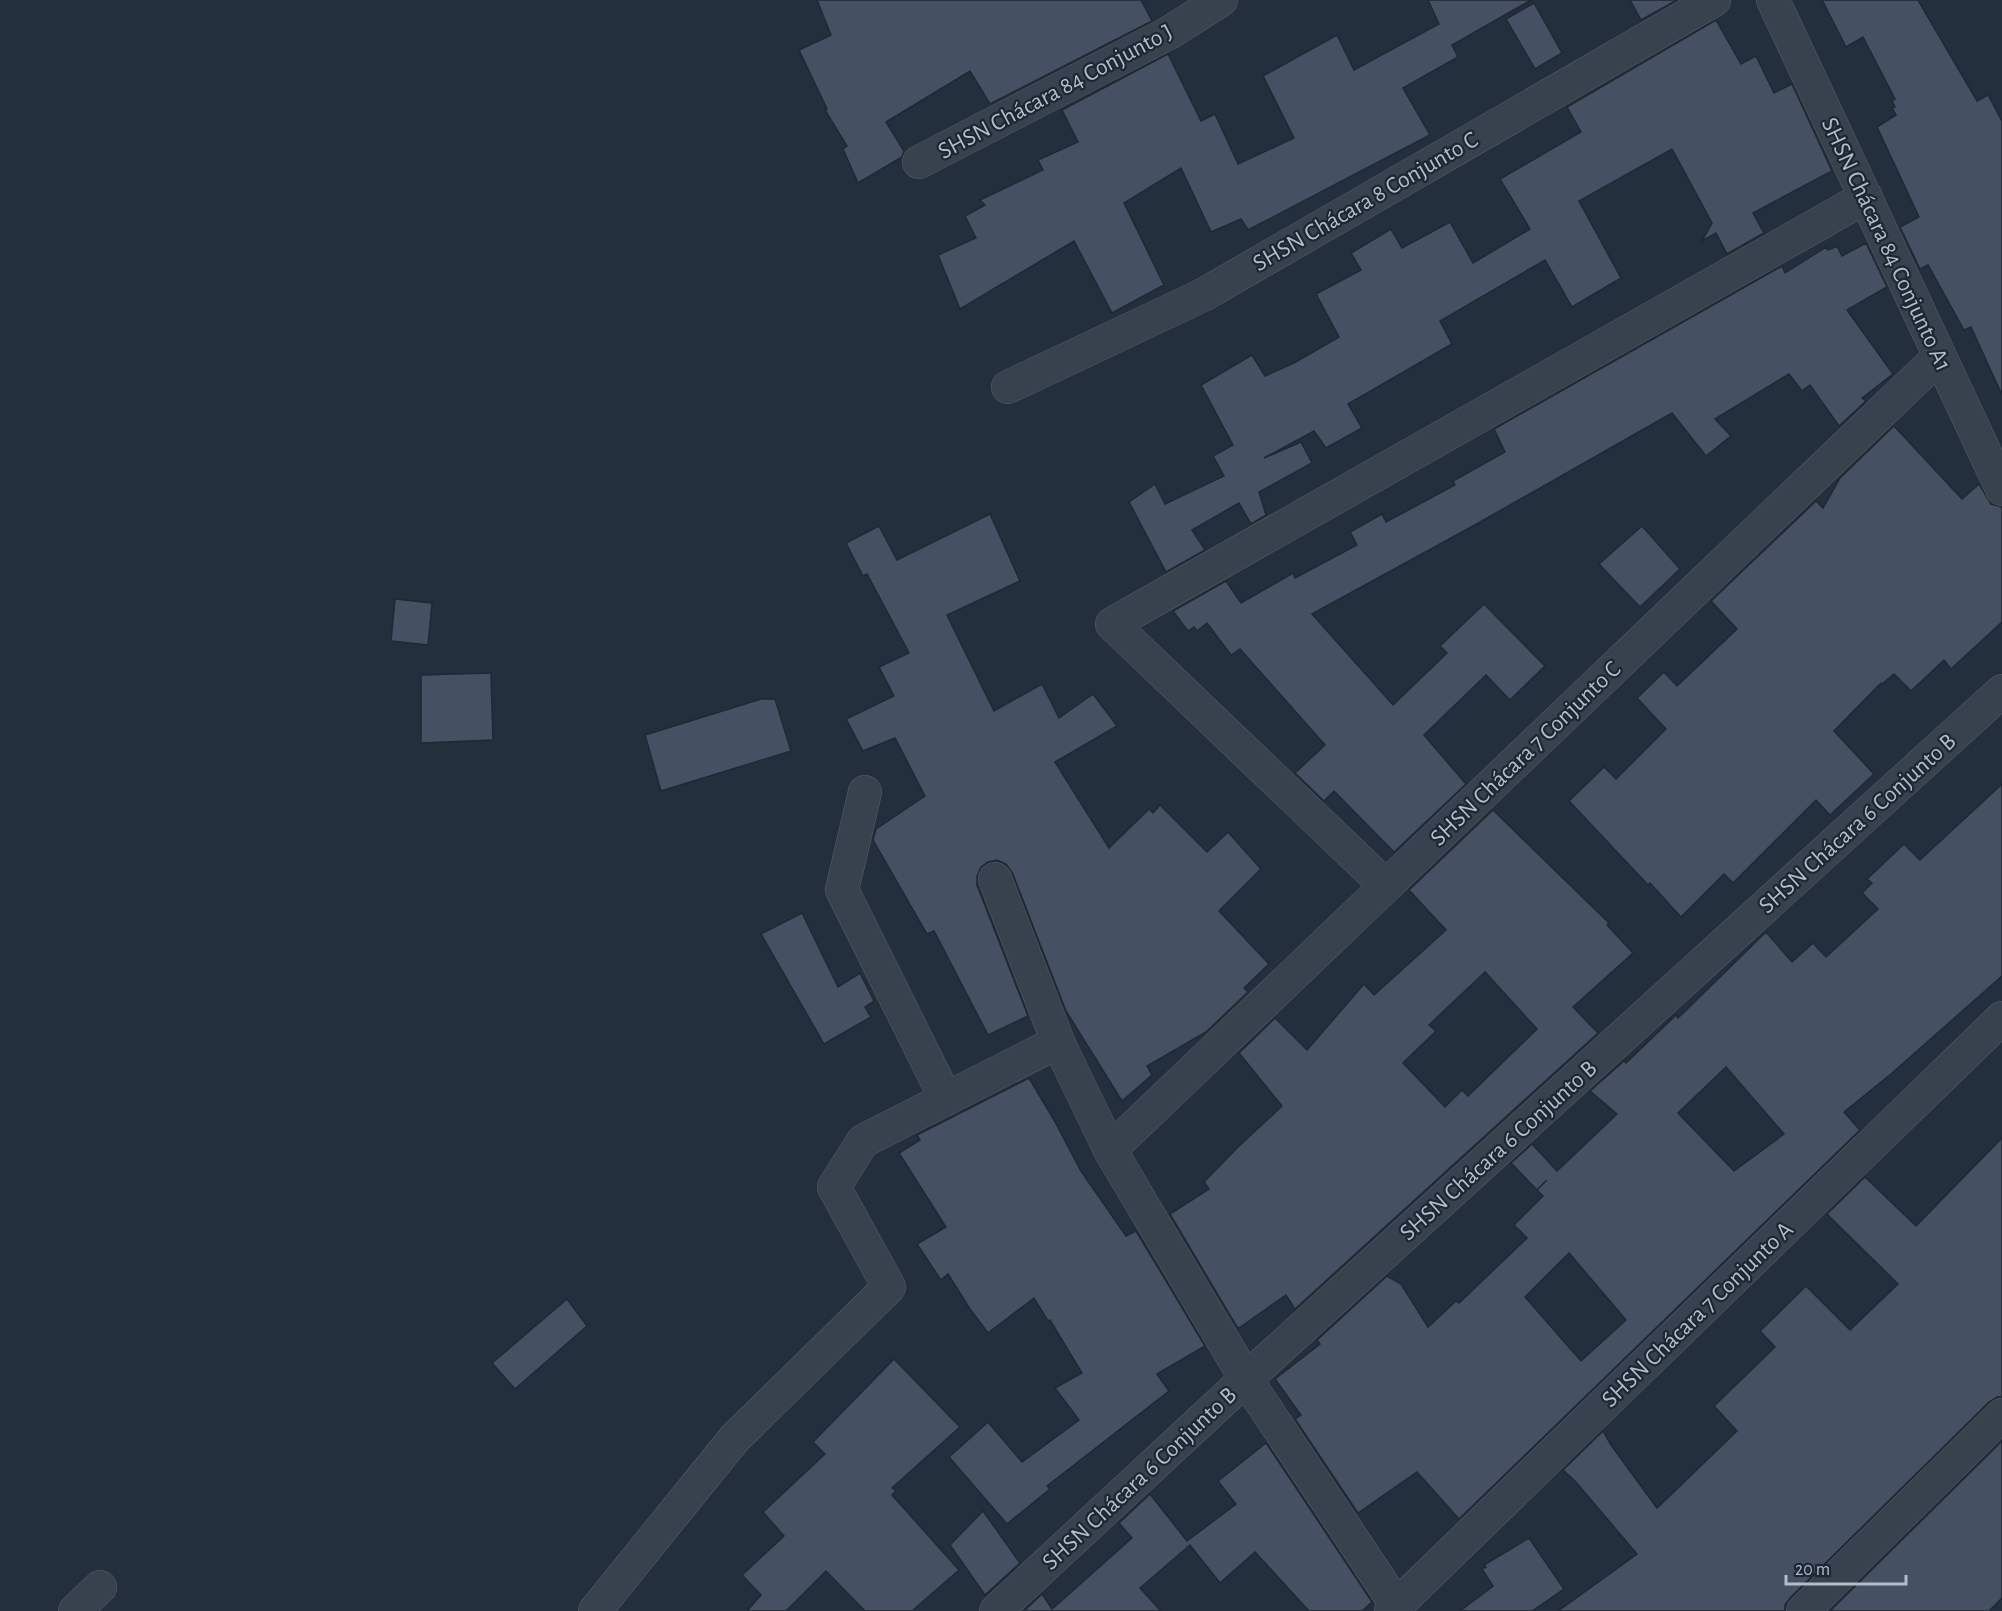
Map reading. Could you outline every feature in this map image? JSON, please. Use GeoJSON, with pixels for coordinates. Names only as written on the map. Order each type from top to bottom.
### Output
{"type":"FeatureCollection","features":[{"type":"Feature","properties":{"kind":"street","name":"SHSN Chácara 84 Conjunto J"},"geometry":{"type":"LineString","coordinates":[[919,162],[1167,34],[1221,0]]}},
{"type":"Feature","properties":{"kind":"street","name":"SHSN Chácara 8 Conjunto C"},"geometry":{"type":"LineString","coordinates":[[1008,387],[1203,295],[1714,0]]}},
{"type":"Feature","properties":{"kind":"street","name":"SHSN Chácara 84 Conjunto A1"},"geometry":{"type":"LineString","coordinates":[[1773,0],[1939,357],[1998,471]]}},
{"type":"Feature","properties":{"kind":"street"},"geometry":{"type":"LineString","coordinates":[[1386,886],[1112,624],[1866,197]]}},
{"type":"Feature","properties":{"kind":"street","name":"SHSN Chácara 7 Conjunto C"},"geometry":{"type":"LineString","coordinates":[[1110,1150],[1939,357]]}},
{"type":"Feature","properties":{"kind":"street","name":"SHSN Chácara 6 Conjunto B"},"geometry":{"type":"LineString","coordinates":[[996,1611],[1246,1379],[2002,691]]}},
{"type":"Feature","properties":{"kind":"street"},"geometry":{"type":"LineString","coordinates":[[865,792],[842,890],[946,1099]]}},
{"type":"Feature","properties":{"kind":"street"},"geometry":{"type":"LineString","coordinates":[[995,879],[1058,1042],[1110,1150],[1246,1379],[1394,1608]]}},
{"type":"Feature","properties":{"kind":"street","name":"SHSN Chácara 7 Conjunto A"},"geometry":{"type":"LineString","coordinates":[[1394,1608],[2002,1018]]}},
{"type":"Feature","properties":{"kind":"street"},"geometry":{"type":"LineString","coordinates":[[595,1611],[734,1439],[889,1287],[834,1187],[863,1141],[1058,1042]]}},
{"type":"Feature","properties":{"kind":"street"},"geometry":{"type":"LineString","coordinates":[[1803,1611],[2002,1415]]}},
{"type":"Feature","properties":{"kind":"street"},"geometry":{"type":"LineString","coordinates":[[75,1611],[100,1587]]}},
{"type":"Feature","properties":{"kind":"building"},"geometry":{"type":"Polygon","coordinates":[[[817,0],[1141,0],[1152,21],[990,104],[970,71],[886,122],[904,151],[902,157],[858,183],[843,149],[847,146],[825,110],[827,109],[799,50],[831,35],[817,0]]]}},
{"type":"Feature","properties":{"kind":"building"},"geometry":{"type":"Polygon","coordinates":[[[1428,0],[1531,0],[1452,45],[1458,57],[1403,88],[1430,135],[1248,230],[1241,219],[1211,232],[1181,168],[1124,203],[1164,285],[1112,313],[1074,241],[960,309],[938,255],[976,238],[965,216],[985,205],[980,200],[1043,170],[1038,160],[1078,142],[1062,110],[1168,54],[1201,121],[1215,114],[1238,164],[1294,138],[1263,76],[1337,35],[1354,70],[1439,24],[1428,0]]]}},
{"type":"Feature","properties":{"kind":"building"},"geometry":{"type":"Polygon","coordinates":[[[1630,0],[1677,0],[1641,20],[1630,0]]]}},
{"type":"Feature","properties":{"kind":"building"},"geometry":{"type":"Polygon","coordinates":[[[1822,0],[1918,0],[1977,101],[1988,95],[2002,121],[2002,395],[1971,327],[1964,330],[1928,265],[1920,269],[1900,227],[1919,217],[1877,127],[1896,115],[1892,108],[1895,107],[1892,101],[1895,99],[1863,37],[1846,47],[1822,0]]]}},
{"type":"Feature","properties":{"kind":"building"},"geometry":{"type":"Polygon","coordinates":[[[1534,3],[1562,53],[1535,69],[1506,19],[1534,3]]]}},
{"type":"Feature","properties":{"kind":"building"},"geometry":{"type":"Polygon","coordinates":[[[1716,20],[1741,64],[1756,56],[1774,93],[1792,84],[1832,171],[1753,213],[1764,233],[1727,254],[1716,233],[1702,241],[1712,223],[1672,149],[1579,201],[1621,278],[1572,307],[1545,260],[1440,321],[1452,344],[1348,404],[1362,428],[1326,448],[1314,431],[1264,458],[1301,442],[1312,463],[1259,492],[1266,515],[1251,524],[1239,503],[1192,530],[1205,550],[1166,572],[1129,502],[1155,484],[1165,504],[1224,476],[1213,456],[1233,445],[1201,385],[1252,355],[1265,376],[1294,363],[1339,337],[1316,294],[1361,270],[1351,253],[1391,229],[1402,248],[1450,222],[1473,263],[1530,229],[1500,179],[1581,132],[1567,107],[1716,20]]]}},
{"type":"Feature","properties":{"kind":"building"},"geometry":{"type":"Polygon","coordinates":[[[1866,243],[1887,287],[1847,310],[1893,374],[1862,398],[1866,401],[1839,426],[1810,385],[1802,391],[1789,374],[1715,419],[1731,436],[1706,456],[1672,413],[1312,614],[1393,705],[1447,653],[1440,646],[1484,604],[1545,666],[1510,700],[1486,675],[1424,735],[1466,784],[1394,852],[1334,791],[1324,801],[1295,773],[1325,745],[1240,649],[1231,655],[1207,623],[1197,631],[1194,627],[1188,631],[1173,611],[1226,581],[1241,603],[1293,573],[1295,578],[1357,545],[1350,532],[1382,514],[1386,522],[1455,485],[1453,481],[1505,452],[1494,429],[1782,266],[1785,273],[1826,247],[1828,250],[1837,246],[1842,256],[1866,243]]]}},
{"type":"Feature","properties":{"kind":"building"},"geometry":{"type":"Polygon","coordinates":[[[1894,426],[1962,499],[1979,484],[1991,504],[2002,507],[2002,622],[1951,669],[1944,660],[1911,691],[1894,674],[1881,683],[1834,731],[1874,774],[1830,815],[1816,800],[1733,883],[1724,874],[1681,917],[1569,801],[1604,767],[1616,779],[1666,729],[1637,698],[1664,672],[1677,686],[1737,629],[1711,601],[1816,501],[1823,508],[1840,478],[1894,426]]]}},
{"type":"Feature","properties":{"kind":"building"},"geometry":{"type":"Polygon","coordinates":[[[990,514],[1020,581],[947,615],[994,711],[1042,684],[1059,718],[1093,694],[1117,726],[1055,762],[1109,848],[1149,809],[1153,813],[1160,805],[1207,852],[1228,832],[1261,869],[1219,911],[1269,964],[1244,988],[1248,992],[1206,1032],[1147,1066],[1152,1075],[1122,1101],[1066,1011],[1012,872],[1006,864],[997,860],[981,867],[977,876],[977,885],[1028,1016],[988,1035],[934,931],[927,934],[873,840],[876,829],[925,796],[895,738],[863,751],[846,719],[894,696],[879,667],[909,653],[867,574],[863,576],[846,543],[879,526],[897,560],[990,514]]]}},
{"type":"Feature","properties":{"kind":"building"},"geometry":{"type":"Polygon","coordinates":[[[1642,526],[1680,569],[1640,607],[1599,564],[1642,526]]]}},
{"type":"Feature","properties":{"kind":"building"},"geometry":{"type":"Polygon","coordinates":[[[395,599],[432,603],[428,645],[391,641],[395,599]]]}},
{"type":"Feature","properties":{"kind":"building"},"geometry":{"type":"Polygon","coordinates":[[[491,673],[493,740],[421,743],[421,675],[491,673]]]}},
{"type":"Feature","properties":{"kind":"building"},"geometry":{"type":"Polygon","coordinates":[[[761,699],[775,699],[791,751],[661,791],[645,735],[761,699]]]}},
{"type":"Feature","properties":{"kind":"building"},"geometry":{"type":"Polygon","coordinates":[[[2002,784],[2002,976],[1891,1074],[1844,1112],[1860,1130],[1459,1519],[1417,1472],[1358,1513],[1295,1419],[1301,1415],[1275,1379],[1320,1344],[1317,1340],[1387,1276],[1401,1284],[1428,1327],[1456,1301],[1459,1303],[1527,1238],[1514,1225],[1543,1196],[1511,1163],[1532,1144],[1557,1171],[1617,1114],[1590,1091],[1624,1061],[1626,1063],[1676,1015],[1678,1018],[1766,932],[1792,962],[1813,943],[1826,957],[1878,909],[1862,893],[1872,883],[1867,879],[1904,844],[1920,860],[2002,784]],[[1726,1067],[1678,1113],[1734,1171],[1784,1134],[1726,1067]],[[1569,1253],[1525,1297],[1581,1361],[1626,1320],[1569,1253]]]}},
{"type":"Feature","properties":{"kind":"building"},"geometry":{"type":"Polygon","coordinates":[[[1493,810],[1609,923],[1607,925],[1633,953],[1573,1007],[1598,1033],[1295,1309],[1286,1295],[1239,1328],[1170,1214],[1209,1189],[1204,1182],[1282,1106],[1239,1053],[1275,1018],[1307,1050],[1364,984],[1374,995],[1446,930],[1409,890],[1493,810]],[[1485,972],[1429,1025],[1436,1031],[1403,1063],[1445,1107],[1462,1090],[1468,1096],[1537,1029],[1485,972]]]}},
{"type":"Feature","properties":{"kind":"building"},"geometry":{"type":"Polygon","coordinates":[[[802,913],[838,987],[860,973],[874,1001],[865,1007],[871,1017],[824,1044],[761,934],[802,913]]]}},
{"type":"Feature","properties":{"kind":"building"},"geometry":{"type":"Polygon","coordinates":[[[1029,1078],[1081,1171],[1126,1236],[1136,1231],[1205,1346],[1157,1374],[1169,1391],[1047,1486],[1050,1489],[1007,1524],[949,1457],[988,1422],[1022,1462],[1079,1420],[1055,1388],[1082,1373],[1034,1298],[988,1333],[948,1274],[941,1280],[917,1244],[946,1227],[899,1153],[920,1140],[917,1135],[1029,1078]]]}},
{"type":"Feature","properties":{"kind":"building"},"geometry":{"type":"Polygon","coordinates":[[[2002,1138],[2002,1397],[1989,1402],[1790,1598],[1785,1605],[1785,1611],[1558,1611],[1637,1554],[1563,1470],[1603,1431],[1657,1508],[1737,1431],[1714,1406],[1775,1347],[1760,1331],[1806,1286],[1850,1330],[1898,1284],[1827,1214],[1865,1177],[1916,1226],[2002,1138]]]}},
{"type":"Feature","properties":{"kind":"building"},"geometry":{"type":"Polygon","coordinates":[[[567,1299],[587,1326],[515,1389],[492,1363],[567,1299]]]}},
{"type":"Feature","properties":{"kind":"building"},"geometry":{"type":"Polygon","coordinates":[[[894,1359],[960,1427],[892,1488],[896,1491],[892,1495],[959,1570],[912,1611],[865,1611],[826,1571],[786,1611],[747,1611],[761,1595],[742,1575],[784,1536],[763,1512],[825,1454],[813,1442],[894,1359]]]}},
{"type":"Feature","properties":{"kind":"building"},"geometry":{"type":"Polygon","coordinates":[[[2002,1441],[2002,1598],[1989,1611],[1830,1611],[2002,1441]]]}},
{"type":"Feature","properties":{"kind":"building"},"geometry":{"type":"Polygon","coordinates":[[[1266,1443],[1372,1602],[1362,1611],[1309,1611],[1255,1552],[1220,1583],[1190,1545],[1140,1588],[1161,1611],[1024,1611],[1042,1594],[1052,1609],[1132,1538],[1119,1523],[1150,1494],[1187,1541],[1236,1504],[1218,1481],[1266,1443]]]}},
{"type":"Feature","properties":{"kind":"building"},"geometry":{"type":"Polygon","coordinates":[[[983,1511],[1020,1563],[985,1595],[950,1545],[983,1511]]]}},
{"type":"Feature","properties":{"kind":"building"},"geometry":{"type":"Polygon","coordinates":[[[1529,1538],[1564,1589],[1532,1611],[1460,1611],[1493,1586],[1482,1569],[1486,1567],[1484,1565],[1529,1538]]]}}]}
